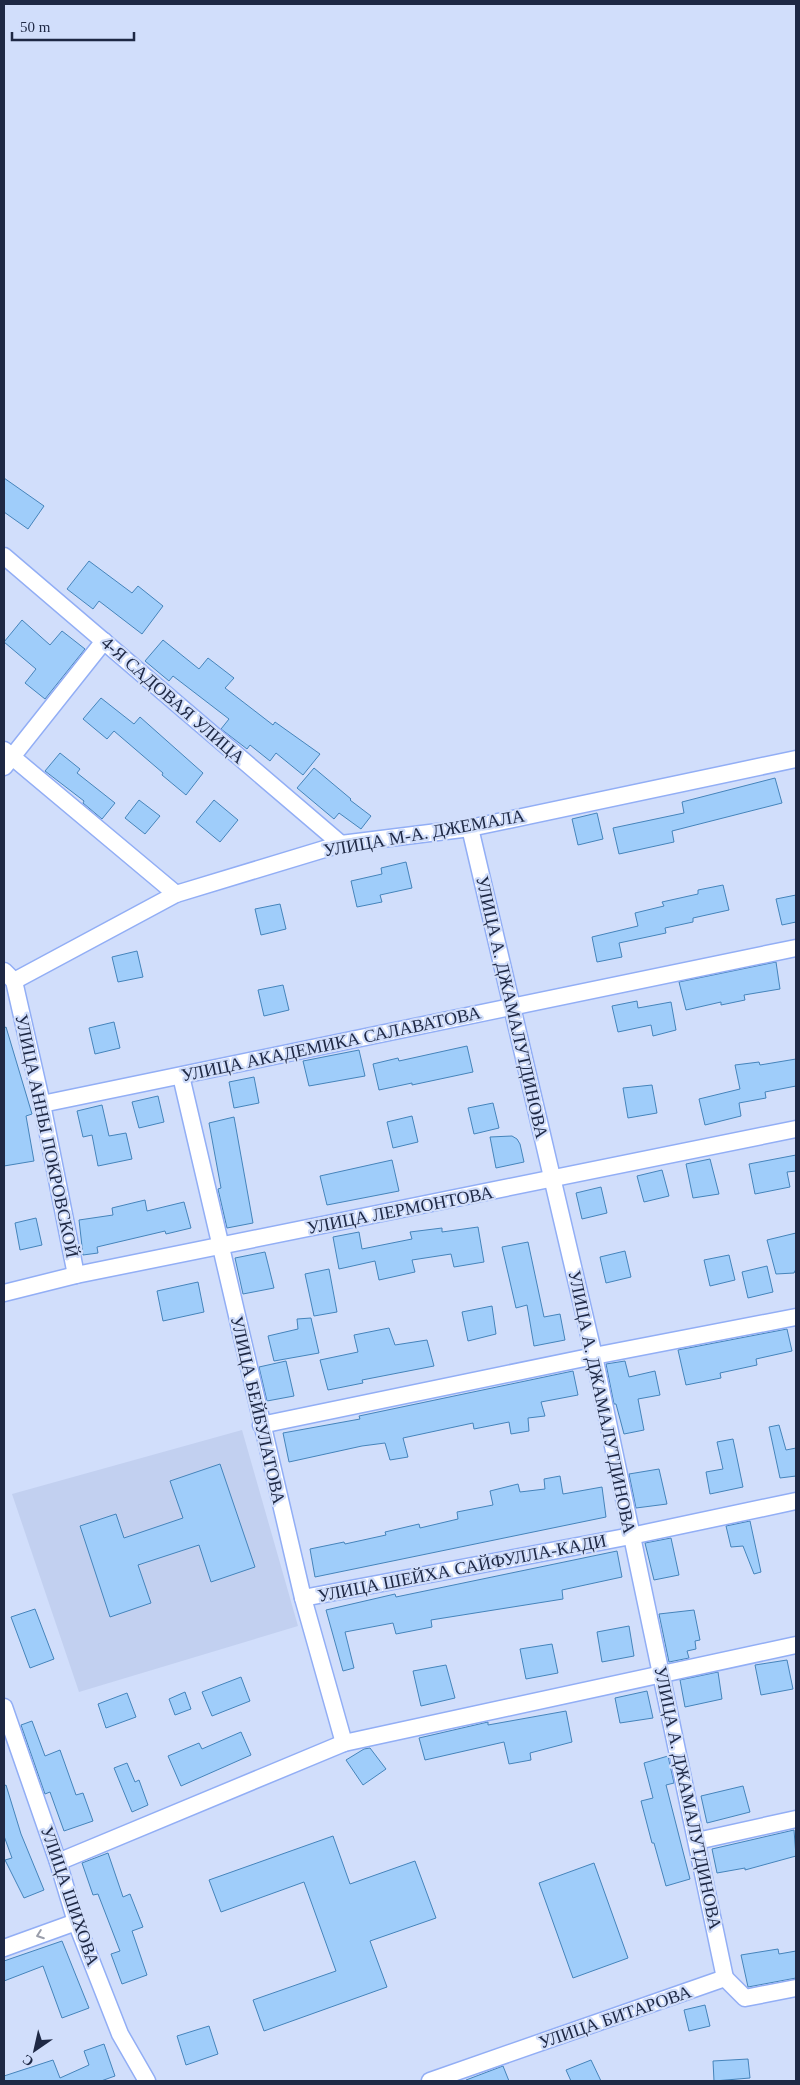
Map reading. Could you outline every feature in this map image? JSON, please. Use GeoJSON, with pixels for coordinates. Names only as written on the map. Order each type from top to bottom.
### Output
{"type":"FeatureCollection","features":[{"type":"Feature","properties":{"kind":"street","name":"4-Я САДОВАЯ УЛИЦА"},"geometry":{"type":"LineString","coordinates":[[4,556],[341,844]]}},
{"type":"Feature","properties":{"kind":"street"},"geometry":{"type":"LineString","coordinates":[[104,641],[6,758],[176,894]]}},
{"type":"Feature","properties":{"kind":"street","name":"УЛИЦА М-А. ДЖЕМАЛА"},"geometry":{"type":"LineString","coordinates":[[9,976],[176,894],[341,844],[470,828],[796,759]]}},
{"type":"Feature","properties":{"kind":"street","name":"УЛИЦА А. ДЖАМАЛУТДИНОВА"},"geometry":{"type":"LineString","coordinates":[[470,828],[594,1356],[725,1978]]}},
{"type":"Feature","properties":{"kind":"street","name":"УЛИЦА АКАДЕМИКА САЛАВАТОВА"},"geometry":{"type":"LineString","coordinates":[[42,1104],[796,948]]}},
{"type":"Feature","properties":{"kind":"street","name":"УЛИЦА АННЫ ПОКРОВСКОЙ"},"geometry":{"type":"LineString","coordinates":[[9,976],[42,1104],[76,1275]]}},
{"type":"Feature","properties":{"kind":"street","name":"УЛИЦА БЕЙБУЛАТОВА"},"geometry":{"type":"LineString","coordinates":[[181,1076],[261,1425],[303,1598],[344,1743]]}},
{"type":"Feature","properties":{"kind":"street","name":"УЛИЦА ЛЕРМОНТОВА"},"geometry":{"type":"LineString","coordinates":[[4,1293],[76,1275],[796,1130]]}},
{"type":"Feature","properties":{"kind":"street"},"geometry":{"type":"LineString","coordinates":[[261,1425],[594,1356],[796,1317]]}},
{"type":"Feature","properties":{"kind":"street","name":"УЛИЦА ШЕЙХА САЙФУЛЛА-КАДИ"},"geometry":{"type":"LineString","coordinates":[[303,1598],[632,1536],[796,1501]]}},
{"type":"Feature","properties":{"kind":"street"},"geometry":{"type":"LineString","coordinates":[[58,1862],[344,1743],[796,1645]]}},
{"type":"Feature","properties":{"kind":"street","name":"УЛИЦА ШИХОВА"},"geometry":{"type":"LineString","coordinates":[[4,1707],[9,1737],[58,1862],[76,1922],[120,2034],[147,2081]]}},
{"type":"Feature","properties":{"kind":"street"},"geometry":{"type":"LineString","coordinates":[[697,1841],[796,1819]]}},
{"type":"Feature","properties":{"kind":"street"},"geometry":{"type":"LineString","coordinates":[[4,1948],[76,1922]]}},
{"type":"Feature","properties":{"kind":"street"},"geometry":{"type":"LineString","coordinates":[[725,1978],[745,1998],[796,1988]]}},
{"type":"Feature","properties":{"kind":"street","name":"УЛИЦА БИТАРОВА"},"geometry":{"type":"LineString","coordinates":[[430,2081],[725,1978]]}},
{"type":"Feature","properties":{"kind":"shaded area"},"geometry":{"type":"Polygon","coordinates":[[[242,1430],[298,1626],[79,1692],[12,1494],[242,1430]]]}},
{"type":"Feature","properties":{"kind":"building"},"geometry":{"type":"Polygon","coordinates":[[[4,478],[44,506],[28,529],[4,512],[4,478]]]}},
{"type":"Feature","properties":{"kind":"building"},"geometry":{"type":"Polygon","coordinates":[[[89,561],[132,593],[138,586],[163,606],[142,634],[99,601],[93,609],[67,589],[89,561]]]}},
{"type":"Feature","properties":{"kind":"building"},"geometry":{"type":"Polygon","coordinates":[[[22,620],[50,645],[62,631],[85,649],[45,699],[25,683],[36,669],[4,642],[22,620]]]}},
{"type":"Feature","properties":{"kind":"building"},"geometry":{"type":"Polygon","coordinates":[[[163,640],[199,669],[208,658],[234,678],[225,688],[273,725],[275,722],[320,754],[303,775],[276,753],[270,761],[250,745],[247,749],[221,729],[229,719],[173,676],[169,681],[145,661],[163,640]]]}},
{"type":"Feature","properties":{"kind":"building"},"geometry":{"type":"Polygon","coordinates":[[[101,698],[134,724],[140,717],[203,773],[186,795],[114,731],[107,739],[83,719],[101,698]]]}},
{"type":"Feature","properties":{"kind":"building"},"geometry":{"type":"Polygon","coordinates":[[[60,753],[80,769],[77,773],[115,803],[102,819],[83,803],[84,801],[45,771],[60,753]]]}},
{"type":"Feature","properties":{"kind":"building"},"geometry":{"type":"Polygon","coordinates":[[[314,768],[371,816],[361,829],[339,813],[334,819],[297,788],[314,768]]]}},
{"type":"Feature","properties":{"kind":"building"},"geometry":{"type":"Polygon","coordinates":[[[775,778],[782,803],[672,831],[674,842],[619,854],[613,828],[684,813],[682,802],[775,778]]]}},
{"type":"Feature","properties":{"kind":"building"},"geometry":{"type":"Polygon","coordinates":[[[139,800],[160,816],[145,834],[125,818],[139,800]]]}},
{"type":"Feature","properties":{"kind":"building"},"geometry":{"type":"Polygon","coordinates":[[[214,800],[238,820],[220,842],[196,822],[214,800]]]}},
{"type":"Feature","properties":{"kind":"building"},"geometry":{"type":"Polygon","coordinates":[[[597,813],[603,839],[578,845],[572,819],[597,813]]]}},
{"type":"Feature","properties":{"kind":"building"},"geometry":{"type":"Polygon","coordinates":[[[406,862],[412,888],[380,895],[382,902],[357,907],[351,881],[382,874],[381,868],[406,862]]]}},
{"type":"Feature","properties":{"kind":"building"},"geometry":{"type":"Polygon","coordinates":[[[723,885],[729,910],[693,918],[693,922],[665,928],[666,933],[619,943],[622,957],[597,962],[592,937],[638,926],[635,913],[664,906],[662,902],[698,894],[698,890],[723,885]]]}},
{"type":"Feature","properties":{"kind":"building"},"geometry":{"type":"Polygon","coordinates":[[[796,895],[796,922],[782,925],[776,899],[796,895]]]}},
{"type":"Feature","properties":{"kind":"building"},"geometry":{"type":"Polygon","coordinates":[[[280,904],[286,929],[261,935],[255,909],[280,904]]]}},
{"type":"Feature","properties":{"kind":"building"},"geometry":{"type":"Polygon","coordinates":[[[137,951],[143,977],[118,982],[112,957],[137,951]]]}},
{"type":"Feature","properties":{"kind":"building"},"geometry":{"type":"Polygon","coordinates":[[[776,962],[780,989],[744,995],[745,1000],[721,1005],[721,1002],[686,1010],[679,982],[776,962]]]}},
{"type":"Feature","properties":{"kind":"building"},"geometry":{"type":"Polygon","coordinates":[[[283,985],[289,1010],[264,1016],[258,990],[283,985]]]}},
{"type":"Feature","properties":{"kind":"building"},"geometry":{"type":"Polygon","coordinates":[[[637,1001],[638,1008],[671,1002],[676,1030],[653,1036],[651,1025],[618,1032],[612,1006],[637,1001]]]}},
{"type":"Feature","properties":{"kind":"building"},"geometry":{"type":"Polygon","coordinates":[[[114,1022],[120,1048],[95,1054],[89,1028],[114,1022]]]}},
{"type":"Feature","properties":{"kind":"building"},"geometry":{"type":"Polygon","coordinates":[[[6,1027],[32,1114],[26,1116],[34,1161],[4,1166],[4,1028],[6,1027]]]}},
{"type":"Feature","properties":{"kind":"building"},"geometry":{"type":"Polygon","coordinates":[[[467,1046],[473,1072],[379,1090],[373,1064],[398,1058],[399,1061],[467,1046]]]}},
{"type":"Feature","properties":{"kind":"building"},"geometry":{"type":"Polygon","coordinates":[[[359,1050],[365,1076],[309,1086],[303,1061],[359,1050]]]}},
{"type":"Feature","properties":{"kind":"building"},"geometry":{"type":"Polygon","coordinates":[[[796,1059],[796,1086],[765,1092],[766,1098],[739,1103],[741,1116],[705,1125],[699,1099],[740,1089],[735,1065],[759,1062],[760,1065],[796,1059]]]}},
{"type":"Feature","properties":{"kind":"building"},"geometry":{"type":"Polygon","coordinates":[[[254,1077],[259,1103],[234,1108],[229,1082],[254,1077]]]}},
{"type":"Feature","properties":{"kind":"building"},"geometry":{"type":"Polygon","coordinates":[[[652,1085],[657,1113],[628,1118],[623,1088],[652,1085]]]}},
{"type":"Feature","properties":{"kind":"building"},"geometry":{"type":"Polygon","coordinates":[[[158,1096],[164,1122],[139,1128],[132,1102],[158,1096]]]}},
{"type":"Feature","properties":{"kind":"building"},"geometry":{"type":"Polygon","coordinates":[[[493,1103],[499,1128],[474,1134],[468,1108],[493,1103]]]}},
{"type":"Feature","properties":{"kind":"building"},"geometry":{"type":"Polygon","coordinates":[[[102,1105],[109,1136],[126,1133],[132,1159],[98,1166],[92,1135],[83,1137],[77,1111],[102,1105]]]}},
{"type":"Feature","properties":{"kind":"building"},"geometry":{"type":"Polygon","coordinates":[[[412,1116],[418,1142],[393,1148],[387,1122],[412,1116]]]}},
{"type":"Feature","properties":{"kind":"building"},"geometry":{"type":"Polygon","coordinates":[[[234,1117],[253,1223],[227,1228],[218,1189],[221,1188],[209,1123],[234,1117]]]}},
{"type":"Feature","properties":{"kind":"building"},"geometry":{"type":"Polygon","coordinates":[[[512,1136],[520,1144],[524,1162],[496,1168],[490,1137],[512,1136]]]}},
{"type":"Feature","properties":{"kind":"building"},"geometry":{"type":"Polygon","coordinates":[[[796,1155],[796,1171],[787,1172],[790,1187],[755,1194],[749,1164],[796,1155]]]}},
{"type":"Feature","properties":{"kind":"building"},"geometry":{"type":"Polygon","coordinates":[[[710,1159],[719,1194],[693,1198],[686,1164],[710,1159]]]}},
{"type":"Feature","properties":{"kind":"building"},"geometry":{"type":"Polygon","coordinates":[[[392,1160],[399,1191],[327,1205],[320,1176],[392,1160]]]}},
{"type":"Feature","properties":{"kind":"building"},"geometry":{"type":"Polygon","coordinates":[[[662,1170],[669,1196],[644,1202],[637,1176],[662,1170]]]}},
{"type":"Feature","properties":{"kind":"building"},"geometry":{"type":"Polygon","coordinates":[[[601,1187],[607,1213],[582,1219],[576,1193],[601,1187]]]}},
{"type":"Feature","properties":{"kind":"building"},"geometry":{"type":"Polygon","coordinates":[[[145,1200],[147,1211],[184,1202],[191,1228],[166,1234],[165,1231],[97,1247],[98,1253],[83,1255],[79,1220],[113,1215],[112,1208],[145,1200]]]}},
{"type":"Feature","properties":{"kind":"building"},"geometry":{"type":"Polygon","coordinates":[[[36,1218],[42,1245],[20,1250],[15,1223],[36,1218]]]}},
{"type":"Feature","properties":{"kind":"building"},"geometry":{"type":"Polygon","coordinates":[[[478,1227],[484,1262],[454,1267],[451,1254],[412,1260],[415,1272],[379,1280],[375,1261],[339,1269],[333,1237],[359,1232],[362,1249],[412,1239],[410,1232],[442,1228],[442,1232],[478,1227]]]}},
{"type":"Feature","properties":{"kind":"building"},"geometry":{"type":"Polygon","coordinates":[[[796,1233],[796,1269],[794,1273],[776,1274],[767,1240],[796,1233]]]}},
{"type":"Feature","properties":{"kind":"building"},"geometry":{"type":"Polygon","coordinates":[[[528,1242],[544,1317],[560,1314],[565,1340],[534,1346],[527,1305],[516,1308],[502,1247],[528,1242]]]}},
{"type":"Feature","properties":{"kind":"building"},"geometry":{"type":"Polygon","coordinates":[[[625,1251],[631,1277],[606,1283],[600,1257],[625,1251]]]}},
{"type":"Feature","properties":{"kind":"building"},"geometry":{"type":"Polygon","coordinates":[[[265,1252],[274,1288],[243,1294],[235,1258],[265,1252]]]}},
{"type":"Feature","properties":{"kind":"building"},"geometry":{"type":"Polygon","coordinates":[[[729,1255],[735,1280],[710,1286],[704,1260],[729,1255]]]}},
{"type":"Feature","properties":{"kind":"building"},"geometry":{"type":"Polygon","coordinates":[[[767,1266],[773,1292],[748,1298],[742,1272],[767,1266]]]}},
{"type":"Feature","properties":{"kind":"building"},"geometry":{"type":"Polygon","coordinates":[[[329,1269],[337,1312],[314,1316],[305,1274],[329,1269]]]}},
{"type":"Feature","properties":{"kind":"building"},"geometry":{"type":"Polygon","coordinates":[[[198,1282],[204,1312],[163,1321],[157,1291],[198,1282]]]}},
{"type":"Feature","properties":{"kind":"building"},"geometry":{"type":"Polygon","coordinates":[[[492,1306],[496,1334],[468,1341],[462,1312],[492,1306]]]}},
{"type":"Feature","properties":{"kind":"building"},"geometry":{"type":"Polygon","coordinates":[[[311,1318],[319,1353],[274,1361],[268,1336],[298,1329],[297,1319],[311,1318]]]}},
{"type":"Feature","properties":{"kind":"building"},"geometry":{"type":"Polygon","coordinates":[[[389,1328],[395,1345],[427,1340],[434,1366],[362,1380],[363,1383],[328,1390],[320,1360],[358,1352],[354,1335],[389,1328]]]}},
{"type":"Feature","properties":{"kind":"building"},"geometry":{"type":"Polygon","coordinates":[[[787,1329],[792,1351],[756,1359],[757,1365],[720,1373],[721,1378],[686,1385],[678,1350],[787,1329]]]}},
{"type":"Feature","properties":{"kind":"building"},"geometry":{"type":"Polygon","coordinates":[[[286,1361],[294,1396],[267,1401],[259,1367],[286,1361]]]}},
{"type":"Feature","properties":{"kind":"building"},"geometry":{"type":"Polygon","coordinates":[[[625,1361],[629,1377],[655,1371],[660,1395],[638,1399],[644,1430],[624,1434],[616,1404],[614,1404],[606,1364],[625,1361]]]}},
{"type":"Feature","properties":{"kind":"building"},"geometry":{"type":"Polygon","coordinates":[[[573,1371],[578,1395],[541,1402],[545,1416],[528,1418],[529,1431],[511,1434],[509,1422],[474,1429],[473,1423],[403,1438],[408,1457],[390,1460],[385,1443],[362,1446],[289,1462],[283,1433],[360,1419],[359,1416],[573,1371]]]}},
{"type":"Feature","properties":{"kind":"building"},"geometry":{"type":"Polygon","coordinates":[[[779,1425],[786,1450],[796,1448],[796,1476],[780,1478],[769,1427],[779,1425]]]}},
{"type":"Feature","properties":{"kind":"building"},"geometry":{"type":"Polygon","coordinates":[[[733,1439],[743,1487],[710,1494],[706,1472],[723,1469],[717,1442],[733,1439]]]}},
{"type":"Feature","properties":{"kind":"building"},"geometry":{"type":"Polygon","coordinates":[[[220,1464],[255,1567],[211,1582],[199,1545],[138,1565],[151,1603],[110,1617],[80,1526],[116,1514],[124,1538],[183,1518],[170,1481],[220,1464]]]}},
{"type":"Feature","properties":{"kind":"building"},"geometry":{"type":"Polygon","coordinates":[[[659,1469],[667,1504],[636,1508],[629,1474],[659,1469]]]}},
{"type":"Feature","properties":{"kind":"building"},"geometry":{"type":"Polygon","coordinates":[[[560,1476],[563,1494],[602,1487],[606,1517],[315,1577],[310,1549],[386,1535],[385,1532],[419,1524],[420,1528],[458,1519],[457,1512],[493,1505],[490,1491],[518,1484],[520,1492],[545,1489],[544,1479],[560,1476]]]}},
{"type":"Feature","properties":{"kind":"building"},"geometry":{"type":"Polygon","coordinates":[[[750,1521],[761,1572],[754,1574],[743,1546],[731,1547],[726,1526],[750,1521]]]}},
{"type":"Feature","properties":{"kind":"building"},"geometry":{"type":"Polygon","coordinates":[[[671,1538],[679,1575],[654,1580],[645,1543],[671,1538]]]}},
{"type":"Feature","properties":{"kind":"building"},"geometry":{"type":"Polygon","coordinates":[[[617,1551],[622,1577],[562,1590],[563,1599],[431,1620],[432,1627],[396,1634],[393,1623],[345,1632],[354,1668],[343,1671],[326,1610],[395,1594],[396,1597],[617,1551]]]}},
{"type":"Feature","properties":{"kind":"building"},"geometry":{"type":"Polygon","coordinates":[[[35,1609],[54,1659],[30,1668],[11,1617],[35,1609]]]}},
{"type":"Feature","properties":{"kind":"building"},"geometry":{"type":"Polygon","coordinates":[[[694,1610],[700,1640],[695,1641],[696,1649],[687,1651],[689,1658],[669,1662],[659,1614],[694,1610]]]}},
{"type":"Feature","properties":{"kind":"building"},"geometry":{"type":"Polygon","coordinates":[[[629,1626],[634,1656],[602,1662],[597,1632],[629,1626]]]}},
{"type":"Feature","properties":{"kind":"building"},"geometry":{"type":"Polygon","coordinates":[[[552,1644],[558,1673],[526,1679],[520,1649],[552,1644]]]}},
{"type":"Feature","properties":{"kind":"building"},"geometry":{"type":"Polygon","coordinates":[[[787,1660],[793,1689],[761,1695],[755,1665],[787,1660]]]}},
{"type":"Feature","properties":{"kind":"building"},"geometry":{"type":"Polygon","coordinates":[[[446,1665],[455,1698],[421,1706],[413,1671],[446,1665]]]}},
{"type":"Feature","properties":{"kind":"building"},"geometry":{"type":"Polygon","coordinates":[[[718,1672],[722,1699],[685,1707],[680,1680],[718,1672]]]}},
{"type":"Feature","properties":{"kind":"building"},"geometry":{"type":"Polygon","coordinates":[[[241,1677],[250,1701],[212,1716],[202,1692],[241,1677]]]}},
{"type":"Feature","properties":{"kind":"building"},"geometry":{"type":"Polygon","coordinates":[[[647,1691],[653,1718],[620,1723],[615,1698],[647,1691]]]}},
{"type":"Feature","properties":{"kind":"building"},"geometry":{"type":"Polygon","coordinates":[[[185,1692],[191,1709],[175,1715],[169,1699],[185,1692]]]}},
{"type":"Feature","properties":{"kind":"building"},"geometry":{"type":"Polygon","coordinates":[[[127,1693],[136,1717],[106,1728],[98,1704],[127,1693]]]}},
{"type":"Feature","properties":{"kind":"building"},"geometry":{"type":"Polygon","coordinates":[[[566,1711],[572,1742],[530,1753],[531,1760],[509,1764],[504,1742],[425,1760],[419,1738],[488,1722],[488,1725],[566,1711]]]}},
{"type":"Feature","properties":{"kind":"building"},"geometry":{"type":"Polygon","coordinates":[[[32,1721],[45,1756],[60,1750],[76,1795],[83,1793],[93,1821],[64,1831],[50,1792],[45,1794],[21,1725],[32,1721]]]}},
{"type":"Feature","properties":{"kind":"building"},"geometry":{"type":"Polygon","coordinates":[[[241,1732],[251,1755],[181,1786],[168,1756],[199,1743],[202,1749],[241,1732]]]}},
{"type":"Feature","properties":{"kind":"building"},"geometry":{"type":"Polygon","coordinates":[[[370,1748],[386,1769],[363,1785],[346,1760],[364,1749],[370,1748]]]}},
{"type":"Feature","properties":{"kind":"building"},"geometry":{"type":"Polygon","coordinates":[[[668,1756],[674,1783],[666,1785],[690,1879],[666,1886],[641,1801],[653,1798],[644,1763],[668,1756]]]}},
{"type":"Feature","properties":{"kind":"building"},"geometry":{"type":"Polygon","coordinates":[[[127,1763],[135,1782],[139,1780],[148,1805],[132,1812],[114,1768],[127,1763]]]}},
{"type":"Feature","properties":{"kind":"building"},"geometry":{"type":"Polygon","coordinates":[[[6,1785],[21,1834],[44,1890],[24,1898],[5,1860],[12,1858],[4,1836],[4,1786],[6,1785]]]}},
{"type":"Feature","properties":{"kind":"building"},"geometry":{"type":"Polygon","coordinates":[[[743,1786],[750,1812],[707,1823],[701,1796],[743,1786]]]}},
{"type":"Feature","properties":{"kind":"building"},"geometry":{"type":"Polygon","coordinates":[[[794,1830],[796,1856],[745,1870],[745,1868],[717,1873],[712,1849],[794,1830]]]}},
{"type":"Feature","properties":{"kind":"building"},"geometry":{"type":"Polygon","coordinates":[[[333,1836],[350,1884],[415,1861],[436,1918],[370,1941],[387,1987],[264,2031],[253,2000],[336,1971],[304,1882],[221,1912],[209,1880],[333,1836]]]}},
{"type":"Feature","properties":{"kind":"building"},"geometry":{"type":"Polygon","coordinates":[[[108,1853],[123,1897],[130,1894],[143,1927],[132,1931],[147,1975],[122,1984],[111,1954],[120,1951],[98,1894],[93,1895],[82,1863],[108,1853]]]}},
{"type":"Feature","properties":{"kind":"building"},"geometry":{"type":"Polygon","coordinates":[[[594,1863],[628,1958],[573,1978],[539,1883],[594,1863]]]}},
{"type":"Feature","properties":{"kind":"building"},"geometry":{"type":"Polygon","coordinates":[[[62,1941],[89,2008],[62,2018],[43,1966],[4,1981],[4,1961],[62,1941]]]}},
{"type":"Feature","properties":{"kind":"building"},"geometry":{"type":"Polygon","coordinates":[[[778,1949],[779,1954],[796,1951],[796,1978],[748,1987],[741,1955],[778,1949]]]}},
{"type":"Feature","properties":{"kind":"building"},"geometry":{"type":"Polygon","coordinates":[[[705,2005],[710,2026],[689,2031],[684,2010],[705,2005]]]}},
{"type":"Feature","properties":{"kind":"building"},"geometry":{"type":"Polygon","coordinates":[[[209,2026],[218,2054],[186,2065],[177,2036],[209,2026]]]}},
{"type":"Feature","properties":{"kind":"building"},"geometry":{"type":"Polygon","coordinates":[[[104,2044],[115,2076],[101,2081],[4,2081],[4,2076],[53,2060],[60,2078],[89,2065],[84,2051],[104,2044]]]}},
{"type":"Feature","properties":{"kind":"building"},"geometry":{"type":"Polygon","coordinates":[[[748,2059],[750,2078],[714,2081],[713,2061],[748,2059]]]}},
{"type":"Feature","properties":{"kind":"building"},"geometry":{"type":"Polygon","coordinates":[[[591,2060],[601,2081],[571,2081],[566,2070],[591,2060]]]}},
{"type":"Feature","properties":{"kind":"building"},"geometry":{"type":"Polygon","coordinates":[[[503,2066],[509,2081],[466,2081],[466,2080],[503,2066]]]}}]}
